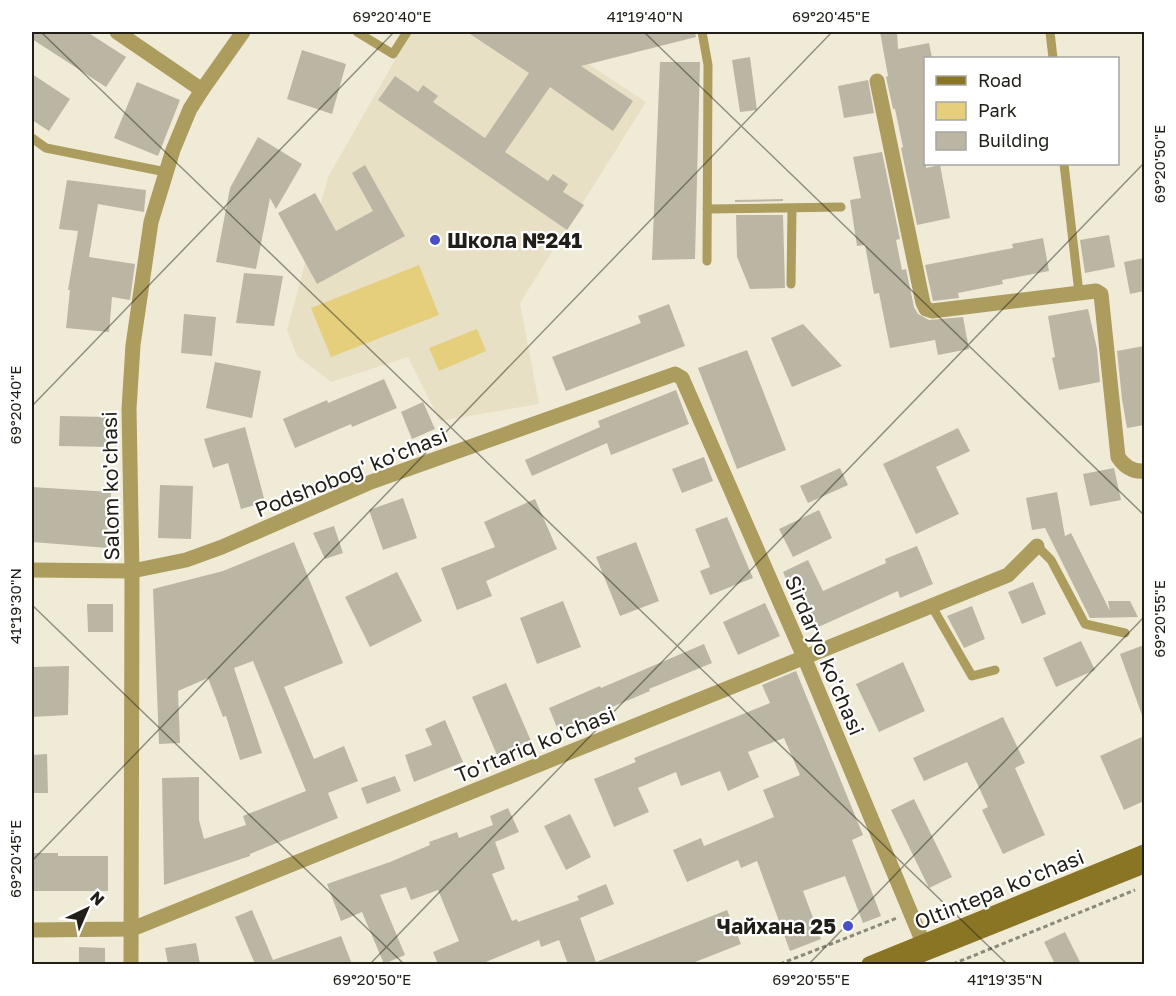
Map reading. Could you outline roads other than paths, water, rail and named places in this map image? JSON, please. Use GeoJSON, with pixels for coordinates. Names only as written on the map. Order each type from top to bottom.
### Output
{"type":"FeatureCollection","features":[{"type":"Feature","properties":{"kind":"main road","name":"Oltintepa ko'chasi"},"geometry":{"type":"LineString","coordinates":[[898,964],[1144,852]]}},
{"type":"Feature","properties":{"kind":"main road","name":"Oltintepa ko'chasi"},"geometry":{"type":"LineString","coordinates":[[869,964],[918,953],[1144,866]]}},
{"type":"Feature","properties":{"kind":"street"},"geometry":{"type":"LineString","coordinates":[[117,32],[202,90]]}},
{"type":"Feature","properties":{"kind":"street","name":"Salom ko'chasi"},"geometry":{"type":"LineString","coordinates":[[131,964],[132,571],[129,409],[133,345],[151,222],[181,129],[202,90],[243,32]]}},
{"type":"Feature","properties":{"kind":"street"},"geometry":{"type":"LineString","coordinates":[[877,81],[923,303],[927,309],[932,311],[1096,291],[1101,294],[1118,457],[1133,471],[1144,471]]}},
{"type":"Feature","properties":{"kind":"street","name":"Podshobog' ko'chasi"},"geometry":{"type":"LineString","coordinates":[[32,570],[132,571],[186,560],[222,547],[371,482],[675,374],[679,375]]}},
{"type":"Feature","properties":{"kind":"street","name":"Sirdaryo ko'chasi"},"geometry":{"type":"LineString","coordinates":[[679,375],[804,657],[910,913],[918,953]]}},
{"type":"Feature","properties":{"kind":"street","name":"To'rtariq ko'chasi"},"geometry":{"type":"LineString","coordinates":[[32,930],[132,929],[1008,575],[1037,546]]}},
{"type":"Feature","properties":{"kind":"lane"},"geometry":{"type":"LineString","coordinates":[[357,32],[393,54],[407,32]]}},
{"type":"Feature","properties":{"kind":"lane"},"geometry":{"type":"LineString","coordinates":[[702,32],[708,65],[707,261]]}},
{"type":"Feature","properties":{"kind":"lane"},"geometry":{"type":"LineString","coordinates":[[1050,32],[1053,57]]}},
{"type":"Feature","properties":{"kind":"lane"},"geometry":{"type":"LineString","coordinates":[[32,138],[46,148],[166,172]]}},
{"type":"Feature","properties":{"kind":"lane"},"geometry":{"type":"LineString","coordinates":[[1065,165],[1078,293]]}},
{"type":"Feature","properties":{"kind":"lane"},"geometry":{"type":"LineString","coordinates":[[707,209],[841,207]]}},
{"type":"Feature","properties":{"kind":"lane"},"geometry":{"type":"LineString","coordinates":[[791,284],[792,209]]}},
{"type":"Feature","properties":{"kind":"lane"},"geometry":{"type":"LineString","coordinates":[[1037,546],[1051,560],[1085,624],[1125,633]]}},
{"type":"Feature","properties":{"kind":"lane"},"geometry":{"type":"LineString","coordinates":[[931,605],[972,676],[995,670]]}},
{"type":"Feature","properties":{"kind":"place","name":"Школа №241"},"geometry":{"type":"Point","coordinates":[435,240]}},
{"type":"Feature","properties":{"kind":"place","name":"Чайхана 25"},"geometry":{"type":"Point","coordinates":[848,926]}}]}
